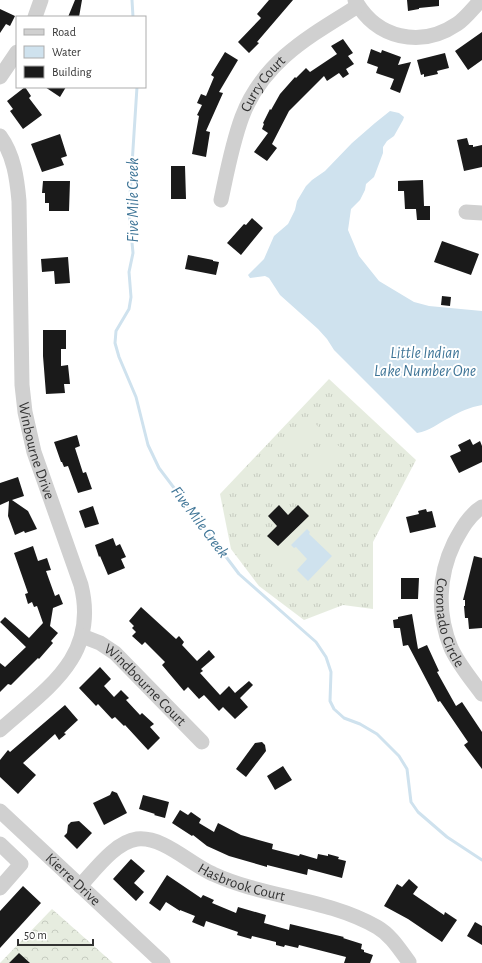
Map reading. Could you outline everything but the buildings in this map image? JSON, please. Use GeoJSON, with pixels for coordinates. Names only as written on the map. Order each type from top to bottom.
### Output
{"type":"FeatureCollection","features":[{"type":"Feature","properties":{"kind":"street"},"geometry":{"type":"LineString","coordinates":[[36,16],[41,0]]}},
{"type":"Feature","properties":{"kind":"street"},"geometry":{"type":"LineString","coordinates":[[356,3],[370,20],[384,30],[398,35],[420,38],[433,36],[456,25],[481,0]]}},
{"type":"Feature","properties":{"kind":"street","name":"Curry Court"},"geometry":{"type":"LineString","coordinates":[[221,200],[242,116],[258,86],[279,60],[294,47],[356,3]]}},
{"type":"Feature","properties":{"kind":"street"},"geometry":{"type":"LineString","coordinates":[[0,76],[16,53]]}},
{"type":"Feature","properties":{"kind":"street","name":"Winbourne Drive"},"geometry":{"type":"LineString","coordinates":[[0,136],[10,153],[18,188],[22,385],[25,412],[34,452],[81,586],[85,608],[82,636],[75,655],[63,672],[0,730]]}},
{"type":"Feature","properties":{"kind":"street"},"geometry":{"type":"LineString","coordinates":[[466,212],[482,213]]}},
{"type":"Feature","properties":{"kind":"street","name":"Coronado Circle"},"geometry":{"type":"LineString","coordinates":[[482,507],[470,518],[456,539],[449,554],[442,580],[440,599],[443,620],[452,649],[482,694]]}},
{"type":"Feature","properties":{"kind":"street","name":"Windbourne Court"},"geometry":{"type":"LineString","coordinates":[[82,636],[100,643],[115,653],[202,742]]}},
{"type":"Feature","properties":{"kind":"street","name":"Kierre Drive"},"geometry":{"type":"LineString","coordinates":[[0,811],[163,963]]}},
{"type":"Feature","properties":{"kind":"street","name":"Hasbrook Court"},"geometry":{"type":"LineString","coordinates":[[80,886],[115,849],[123,844],[131,840],[140,839],[157,841],[212,874],[230,881],[328,906],[347,913],[378,928],[392,940],[410,962]]}},
{"type":"Feature","properties":{"kind":"street"},"geometry":{"type":"LineString","coordinates":[[0,844],[21,864],[0,888]]}},
{"type":"Feature","properties":{"kind":"green space"},"geometry":{"type":"Polygon","coordinates":[[[329,379],[416,460],[373,542],[373,609],[343,605],[304,620],[259,586],[231,549],[220,494],[329,379]]]}},
{"type":"Feature","properties":{"kind":"green space"},"geometry":{"type":"Polygon","coordinates":[[[311,420],[323,431],[298,457],[286,446],[311,420]]]}},
{"type":"Feature","properties":{"kind":"green space"},"geometry":{"type":"Polygon","coordinates":[[[329,437],[341,448],[316,474],[304,463],[329,437]]]}},
{"type":"Feature","properties":{"kind":"green space"},"geometry":{"type":"Polygon","coordinates":[[[306,520],[342,556],[306,590],[260,544],[268,536],[279,547],[306,520]]]}},
{"type":"Feature","properties":{"kind":"green space"},"geometry":{"type":"Polygon","coordinates":[[[52,909],[113,963],[0,963],[52,909]]]}},
{"type":"Feature","properties":{"kind":"water","name":"Little Indian Lake Number One"},"geometry":{"type":"Polygon","coordinates":[[[390,111],[399,113],[404,117],[403,120],[394,136],[387,141],[383,147],[383,153],[374,177],[366,184],[360,200],[351,209],[348,230],[359,256],[379,281],[414,302],[429,306],[482,311],[482,405],[465,410],[430,429],[417,433],[334,350],[318,329],[280,295],[269,278],[265,276],[250,278],[248,275],[264,259],[274,236],[288,224],[295,210],[297,201],[306,186],[325,171],[352,143],[390,111]]]}},
{"type":"Feature","properties":{"kind":"water"},"geometry":{"type":"Polygon","coordinates":[[[307,529],[310,532],[309,534],[332,556],[308,581],[297,570],[307,559],[296,547],[294,548],[291,545],[307,529]]]}},
{"type":"Feature","properties":{"kind":"waterway","name":"Five Mile Creek"},"geometry":{"type":"LineString","coordinates":[[132,0],[133,16]]}},
{"type":"Feature","properties":{"kind":"waterway","name":"Five Mile Creek"},"geometry":{"type":"LineString","coordinates":[[137,88],[129,211],[133,253],[129,272],[131,297],[129,309],[116,331],[115,343],[119,357],[136,397],[148,445],[159,468],[239,574],[316,642],[326,657],[331,672],[330,701],[334,709],[344,718],[360,724],[377,734],[399,756],[407,769],[411,802],[418,812],[447,837],[482,860]]}}]}
